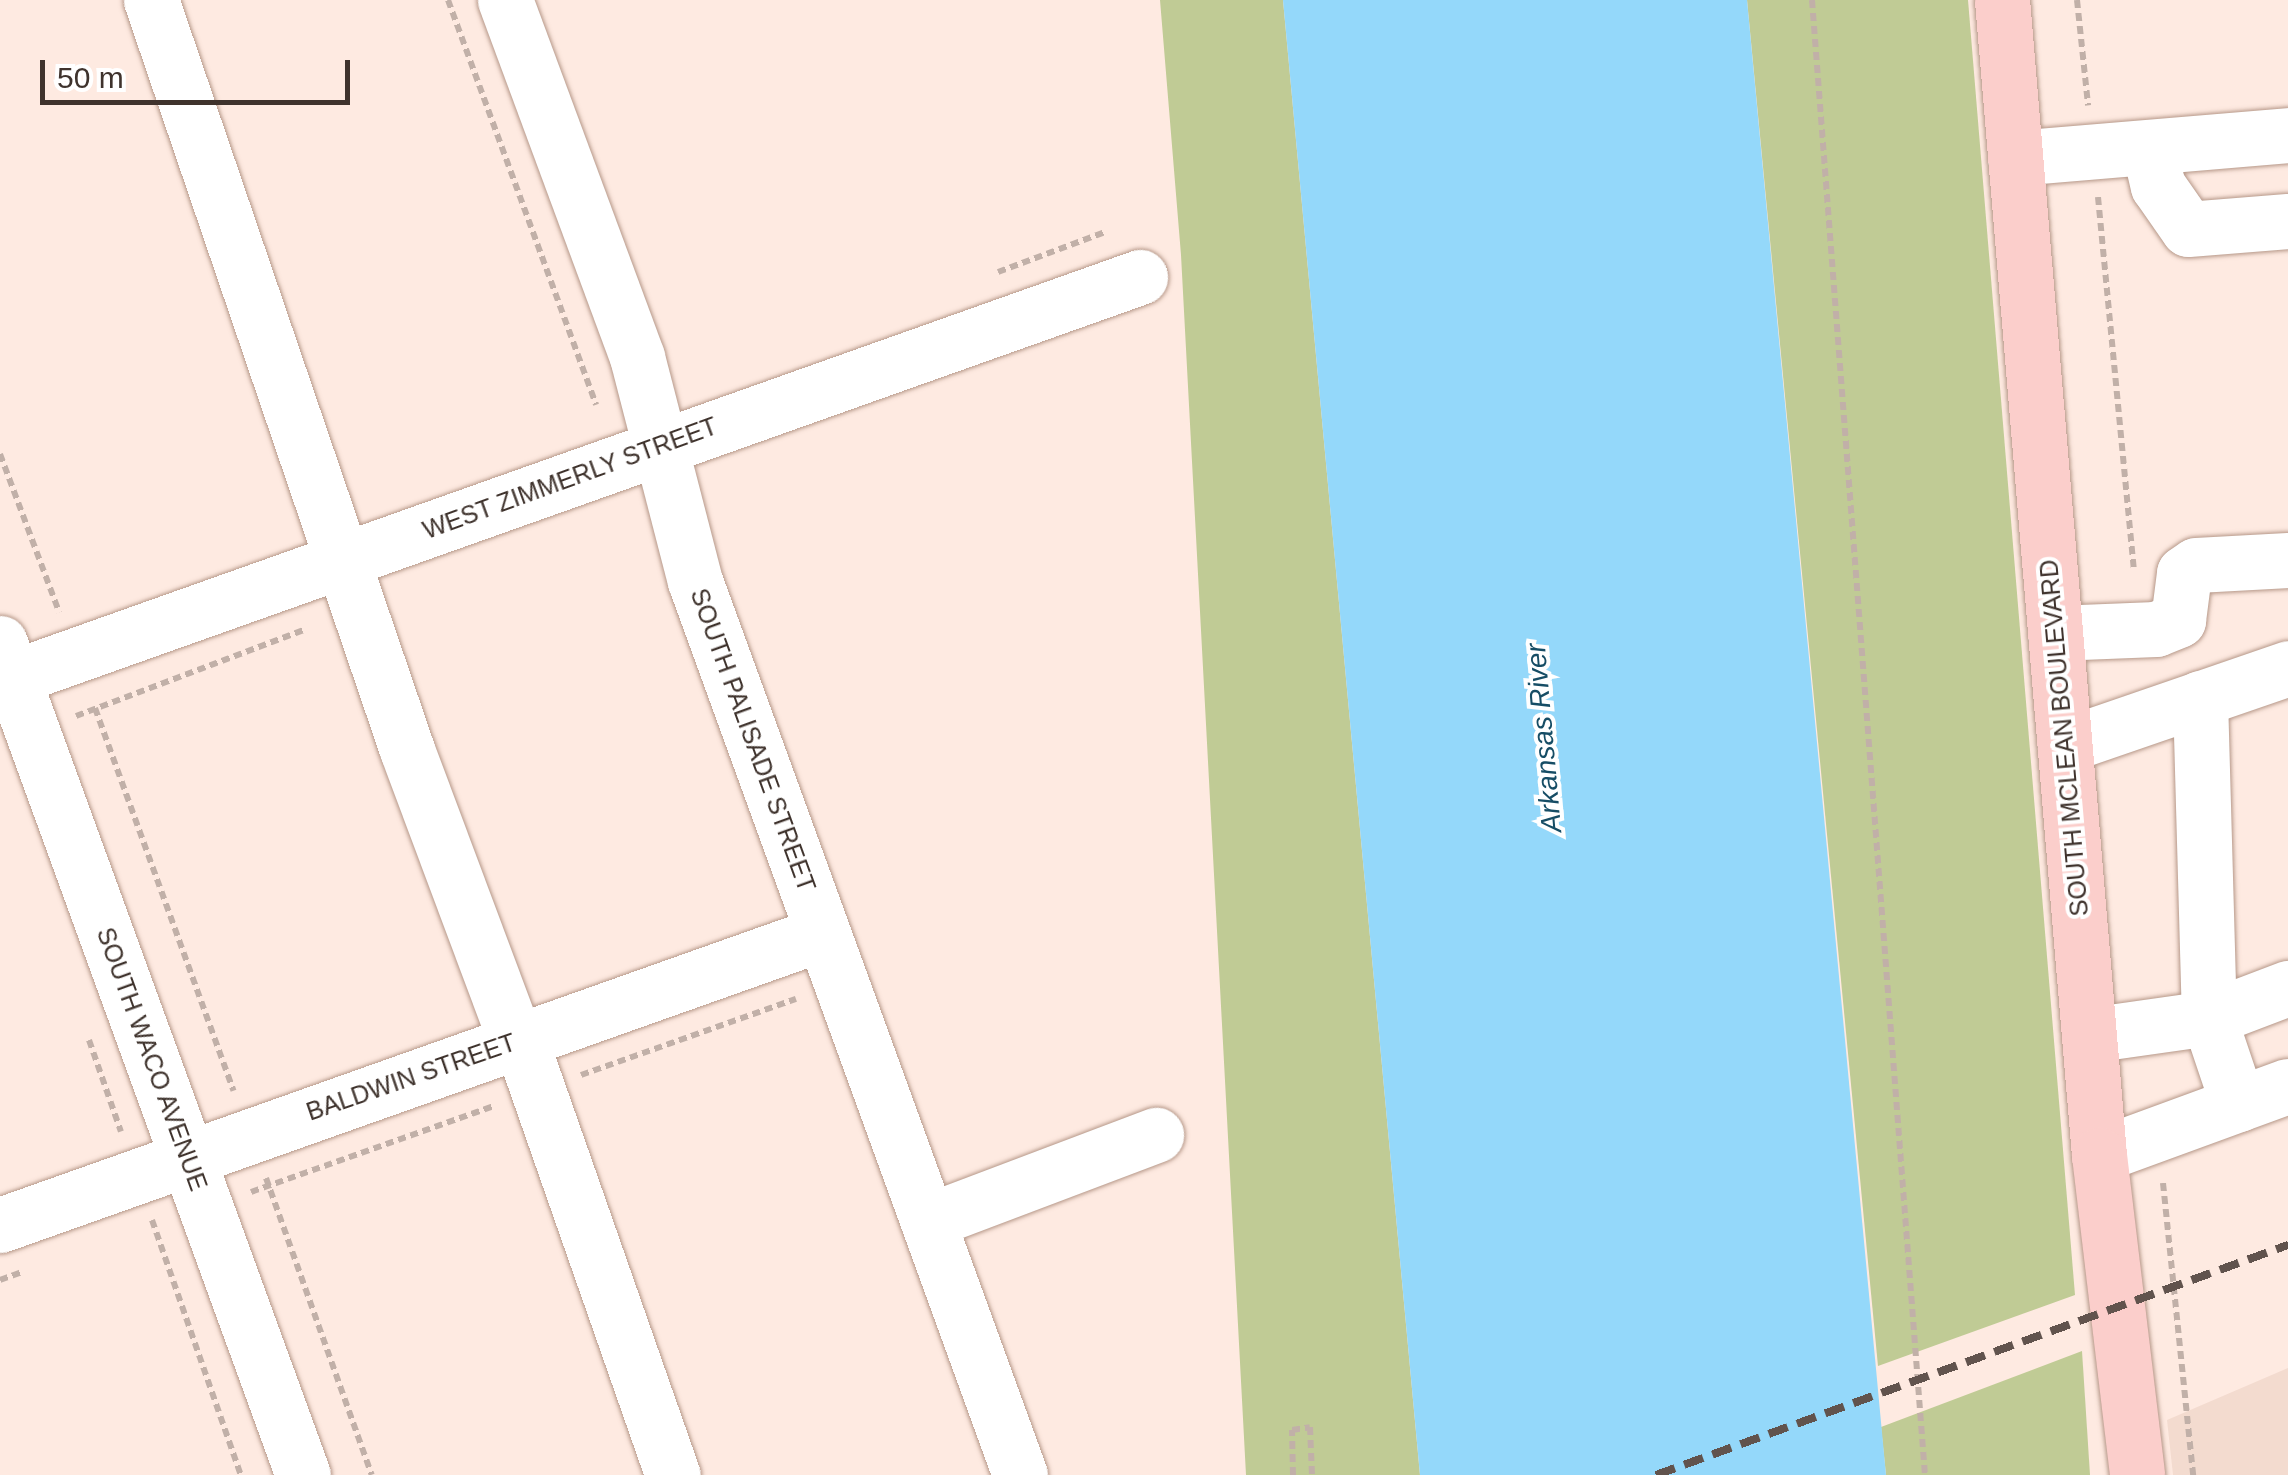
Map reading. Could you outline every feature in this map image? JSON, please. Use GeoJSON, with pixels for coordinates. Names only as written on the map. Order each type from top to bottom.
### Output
{"type":"FeatureCollection","features":[{"type":"Feature","properties":{"kind":"main road","name":"SOUTH MCLEAN BOULEVARD"},"geometry":{"type":"LineString","coordinates":[[2002,0],[2099,1155],[2137,1475]]}},
{"type":"Feature","properties":{"kind":"street"},"geometry":{"type":"LineString","coordinates":[[151,0],[344,558],[673,1475]]}},
{"type":"Feature","properties":{"kind":"street","name":"SOUTH PALISADE STREET"},"geometry":{"type":"LineString","coordinates":[[505,0],[637,356],[638,453],[695,580],[1020,1475]]}},
{"type":"Feature","properties":{"kind":"street"},"geometry":{"type":"LineString","coordinates":[[2015,158],[2288,135]]}},
{"type":"Feature","properties":{"kind":"street"},"geometry":{"type":"LineString","coordinates":[[2149,148],[2158,186],[2188,229],[2288,221]]}},
{"type":"Feature","properties":{"kind":"street","name":"WEST ZIMMERLY STREET"},"geometry":{"type":"LineString","coordinates":[[4,667],[75,654],[1140,276]]}},
{"type":"Feature","properties":{"kind":"street"},"geometry":{"type":"LineString","coordinates":[[2055,633],[2156,629],[2178,620],[2184,573],[2196,565],[2288,560]]}},
{"type":"Feature","properties":{"kind":"street","name":"SOUTH WACO AVENUE"},"geometry":{"type":"LineString","coordinates":[[4,667],[304,1475]]}},
{"type":"Feature","properties":{"kind":"street"},"geometry":{"type":"LineString","coordinates":[[2064,746],[2288,668]]}},
{"type":"Feature","properties":{"kind":"street"},"geometry":{"type":"LineString","coordinates":[[2200,698],[2209,1018],[2238,1104]]}},
{"type":"Feature","properties":{"kind":"street","name":"BALDWIN STREET"},"geometry":{"type":"LineString","coordinates":[[0,1225],[823,933]]}},
{"type":"Feature","properties":{"kind":"street"},"geometry":{"type":"LineString","coordinates":[[2089,1035],[2209,1018],[2288,988]]}},
{"type":"Feature","properties":{"kind":"street"},"geometry":{"type":"LineString","coordinates":[[2099,1155],[2288,1086]]}},
{"type":"Feature","properties":{"kind":"street"},"geometry":{"type":"LineString","coordinates":[[928,1221],[1156,1135]]}},
{"type":"Feature","properties":{"kind":"path"},"geometry":{"type":"LineString","coordinates":[[448,0],[638,453]]}},
{"type":"Feature","properties":{"kind":"path"},"geometry":{"type":"LineString","coordinates":[[1812,0],[1924,1475]]}},
{"type":"Feature","properties":{"kind":"path"},"geometry":{"type":"LineString","coordinates":[[0,454],[372,1475]]}},
{"type":"Feature","properties":{"kind":"path"},"geometry":{"type":"LineString","coordinates":[[137,1232],[810,994]]}},
{"type":"Feature","properties":{"kind":"path"},"geometry":{"type":"LineString","coordinates":[[2162,1178],[2193,1475]]}},
{"type":"Feature","properties":{"kind":"path"},"geometry":{"type":"LineString","coordinates":[[0,1280],[34,1268]]}},
{"type":"Feature","properties":{"kind":"path"},"geometry":{"type":"LineString","coordinates":[[1293,1475],[1292,1430],[1310,1426],[1312,1475]]}},
{"type":"Feature","properties":{"kind":"shaded area"},"geometry":{"type":"Polygon","coordinates":[[[2288,1368],[2288,1475],[2173,1475],[2167,1420],[2288,1368]]]}},
{"type":"Feature","properties":{"kind":"green space"},"geometry":{"type":"Polygon","coordinates":[[[1160,0],[1283,0],[1420,1475],[1246,1475],[1181,255],[1160,0]]]}},
{"type":"Feature","properties":{"kind":"green space"},"geometry":{"type":"Polygon","coordinates":[[[1747,0],[1968,0],[2075,1295],[1878,1366],[1747,0]]]}},
{"type":"Feature","properties":{"kind":"green space"},"geometry":{"type":"Polygon","coordinates":[[[2082,1351],[2090,1475],[1886,1475],[1881,1427],[2082,1351]]]}},
{"type":"Feature","properties":{"kind":"water","name":"Arkansas River"},"geometry":{"type":"Polygon","coordinates":[[[1283,0],[1747,0],[1886,1475],[1420,1475],[1283,0]]]}},
{"type":"Feature","properties":{"kind":"railway"},"geometry":{"type":"LineString","coordinates":[[1656,1475],[2288,1245]]}}]}
